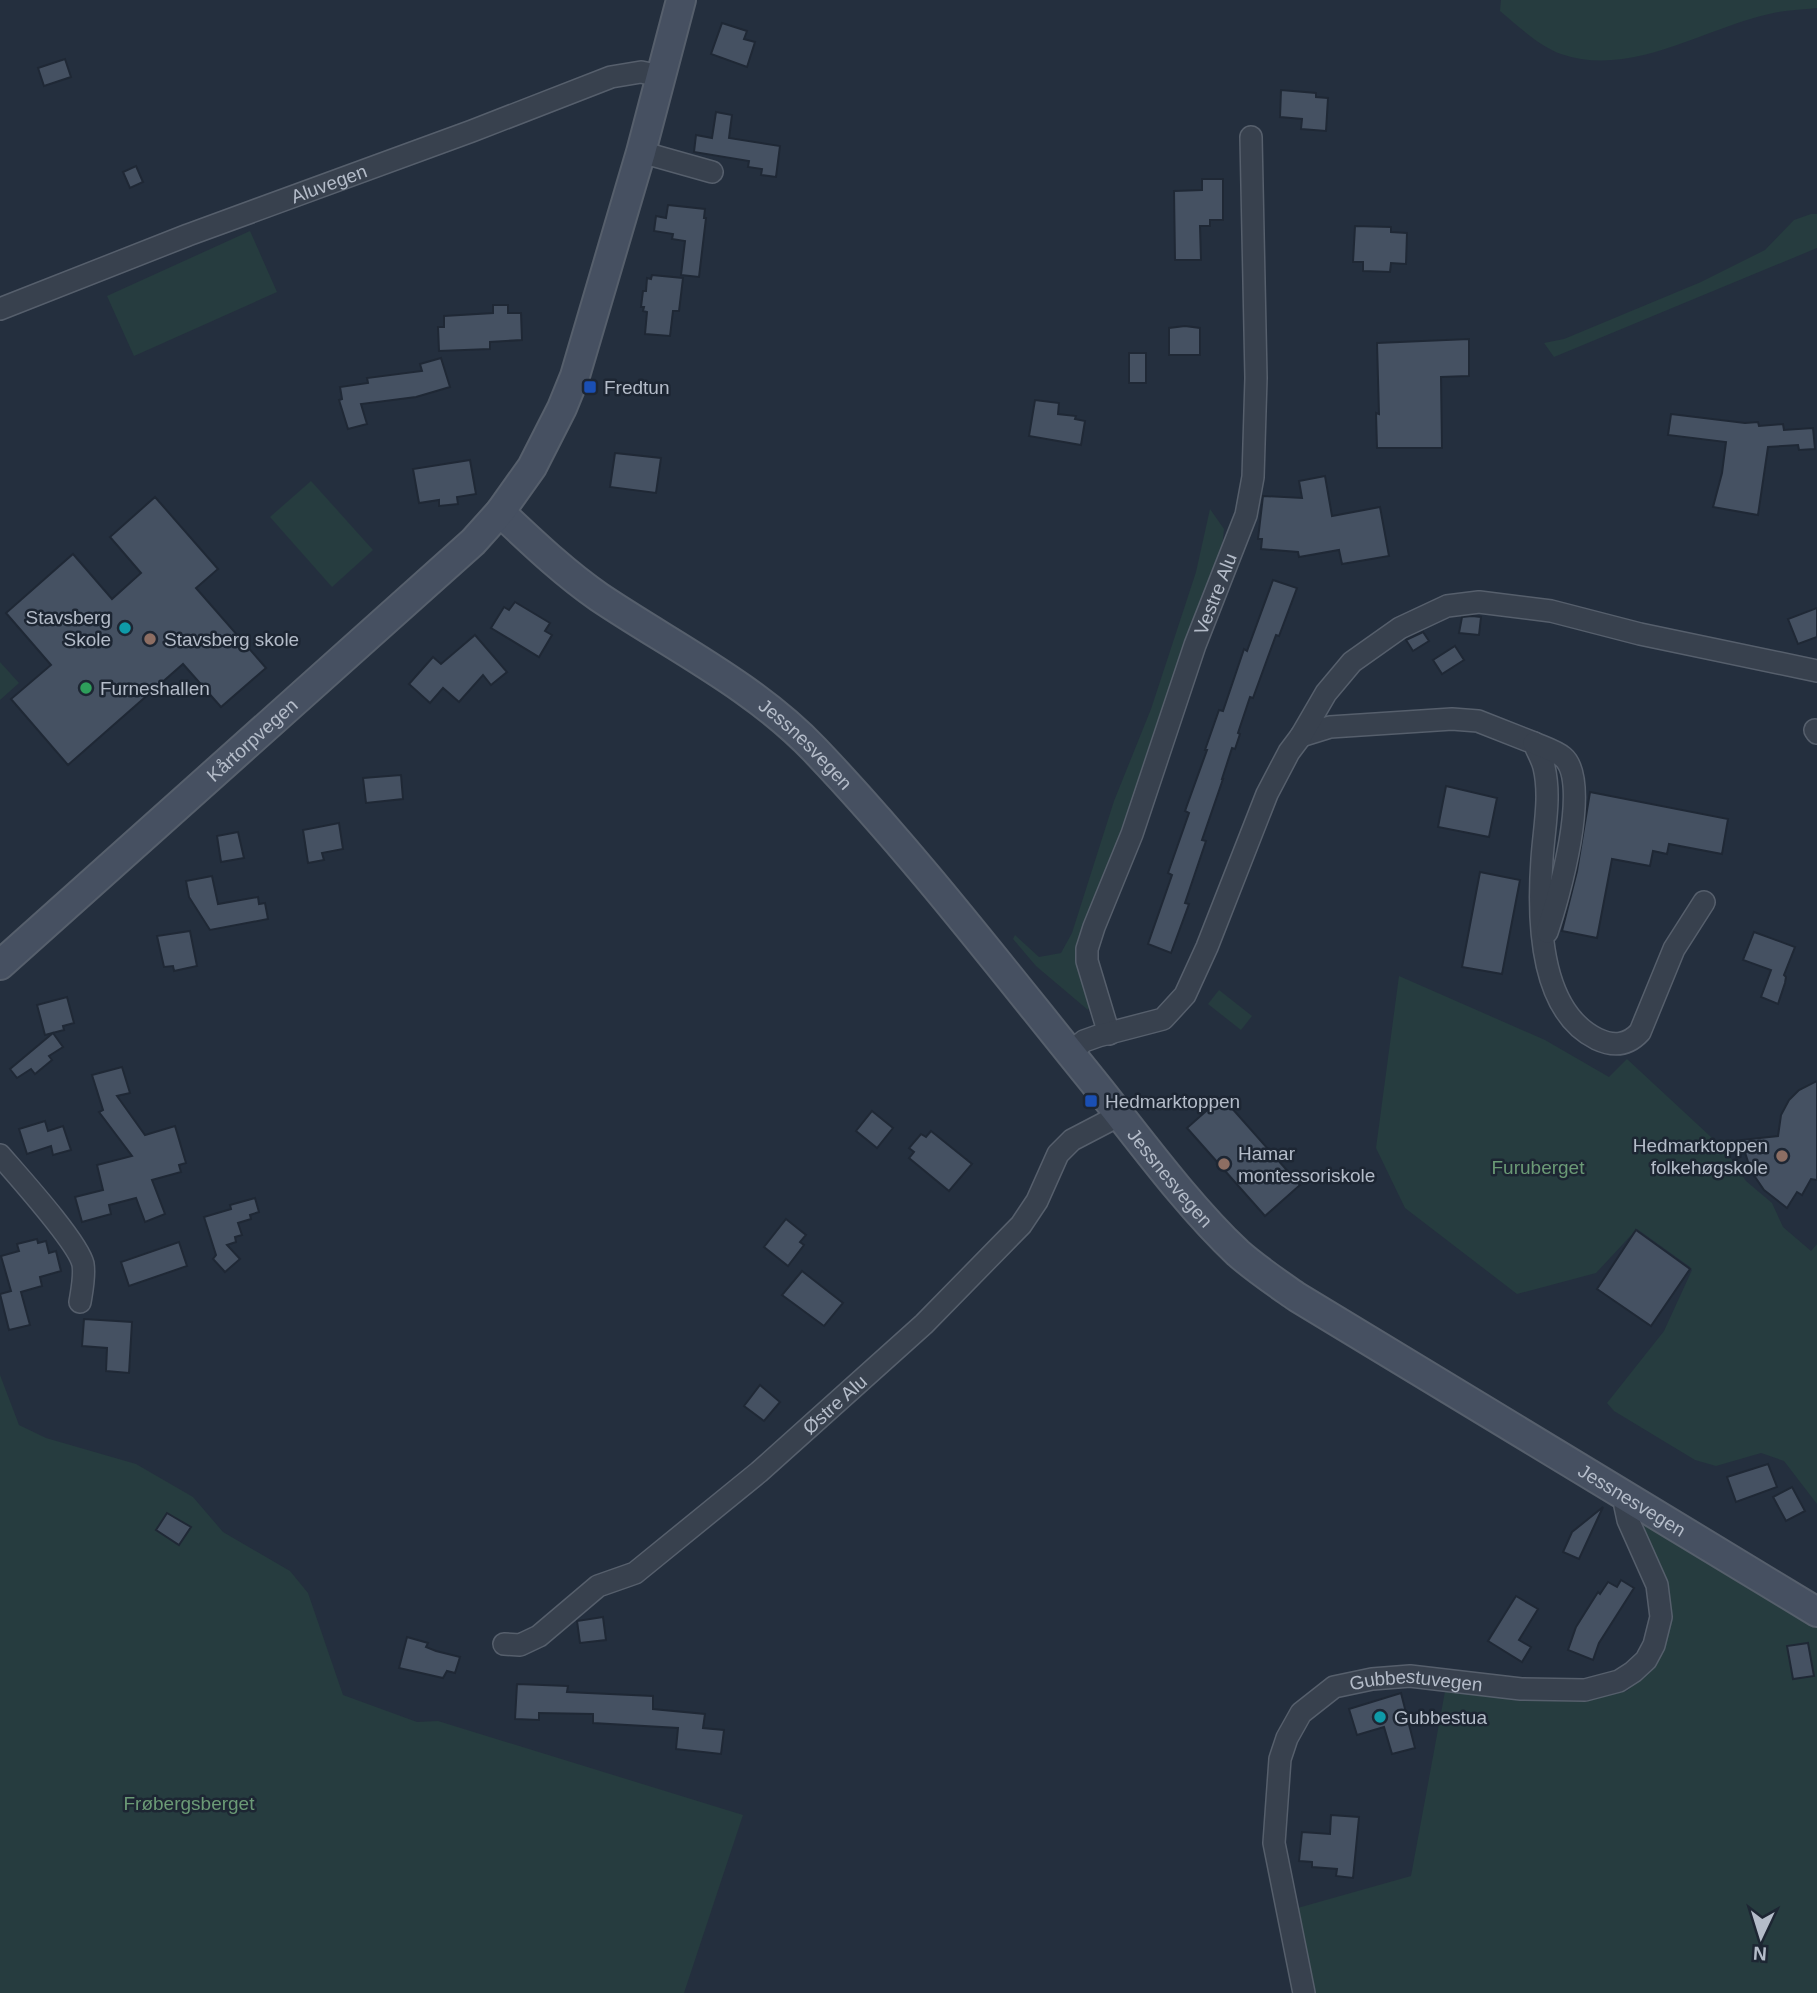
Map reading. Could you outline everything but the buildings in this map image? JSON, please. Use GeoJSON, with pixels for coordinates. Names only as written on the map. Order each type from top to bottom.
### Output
{"type":"FeatureCollection","features":[{"type":"Feature","properties":{"kind":"main road"},"geometry":{"type":"LineString","coordinates":[[500,512],[542,449],[575,376],[641,152],[681,0]]}},
{"type":"Feature","properties":{"kind":"main road","name":"Kårtorpvegen"},"geometry":{"type":"LineString","coordinates":[[0,965],[473,542],[500,512]]}},
{"type":"Feature","properties":{"kind":"main road","name":"Jessnesvegen"},"geometry":{"type":"LineString","coordinates":[[500,512],[598,596],[712,667],[776,714],[812,747],[900,847],[1215,1230],[1240,1255],[1297,1297],[1817,1612]]}},
{"type":"Feature","properties":{"kind":"street","name":"Aluvegen"},"geometry":{"type":"LineString","coordinates":[[0,309],[188,235],[611,77],[641,72],[660,76]]}},
{"type":"Feature","properties":{"kind":"street","name":"Vestre Alu"},"geometry":{"type":"LineString","coordinates":[[1109,1034],[1087,961],[1087,948],[1132,834],[1195,645],[1246,515],[1253,478],[1256,378],[1251,137]]}},
{"type":"Feature","properties":{"kind":"street"},"geometry":{"type":"LineString","coordinates":[[641,152],[712,172]]}},
{"type":"Feature","properties":{"kind":"street"},"geometry":{"type":"LineString","coordinates":[[1069,1053],[1084,1041],[1163,1019],[1185,995],[1207,947],[1267,794],[1289,752],[1326,693],[1352,662],[1400,628],[1447,606],[1479,602],[1551,611],[1640,634],[1817,671]]}},
{"type":"Feature","properties":{"kind":"street"},"geometry":{"type":"LineString","coordinates":[[1301,736],[1330,727],[1452,719],[1478,721],[1565,758],[1576,784],[1574,811],[1558,903],[1543,944]]}},
{"type":"Feature","properties":{"kind":"street"},"geometry":{"type":"LineString","coordinates":[[1534,743],[1544,767],[1548,803],[1542,858],[1543,944],[1549,972],[1564,1008],[1587,1034],[1604,1042],[1620,1044],[1630,1042],[1640,1032],[1675,949],[1704,902]]}},
{"type":"Feature","properties":{"kind":"street","name":"Østre Alu"},"geometry":{"type":"LineString","coordinates":[[504,1644],[520,1645],[539,1636],[598,1586],[635,1573],[759,1472],[924,1324],[1021,1224],[1037,1201],[1058,1154],[1072,1140],[1120,1115]]}},
{"type":"Feature","properties":{"kind":"street"},"geometry":{"type":"LineString","coordinates":[[0,1155],[63,1231],[80,1256],[84,1275],[80,1302]]}},
{"type":"Feature","properties":{"kind":"street","name":"Gubbestuvegen"},"geometry":{"type":"LineString","coordinates":[[1304,1993],[1274,1843],[1280,1759],[1287,1738],[1301,1713],[1334,1687],[1373,1679],[1410,1676],[1521,1689],[1586,1690],[1619,1681],[1633,1672],[1646,1660],[1654,1645],[1661,1617],[1657,1585],[1628,1520],[1625,1506],[1629,1498]]}},
{"type":"Feature","properties":{"kind":"green space"},"geometry":{"type":"Polygon","coordinates":[[[1501,0],[1817,0],[1817,8],[1769,14],[1640,56],[1587,60],[1561,54],[1537,41],[1500,11],[1501,0]]]}},
{"type":"Feature","properties":{"kind":"green space"},"geometry":{"type":"Polygon","coordinates":[[[1817,214],[1817,248],[1554,357],[1544,343],[1564,339],[1701,282],[1765,250],[1794,220],[1817,214]]]}},
{"type":"Feature","properties":{"kind":"green space"},"geometry":{"type":"Polygon","coordinates":[[[250,231],[277,292],[134,356],[107,296],[250,231]]]}},
{"type":"Feature","properties":{"kind":"green space"},"geometry":{"type":"Polygon","coordinates":[[[311,481],[373,550],[332,587],[270,517],[311,481]]]}},
{"type":"Feature","properties":{"kind":"green space"},"geometry":{"type":"Polygon","coordinates":[[[1210,509],[1224,529],[1221,560],[1078,949],[1077,967],[1090,1005],[1088,1010],[1036,966],[1013,939],[1015,935],[1039,957],[1061,953],[1072,933],[1114,801],[1151,709],[1196,572],[1210,509]]]}},
{"type":"Feature","properties":{"kind":"green space"},"geometry":{"type":"Polygon","coordinates":[[[0,662],[19,683],[0,700],[0,662]]]}},
{"type":"Feature","properties":{"kind":"green space","name":"Furuberget"},"geometry":{"type":"Polygon","coordinates":[[[1399,976],[1545,1040],[1609,1077],[1627,1059],[1725,1150],[1746,1181],[1772,1203],[1783,1227],[1811,1251],[1817,1244],[1817,1504],[1784,1461],[1761,1453],[1716,1466],[1695,1460],[1614,1411],[1607,1403],[1664,1331],[1692,1270],[1690,1267],[1637,1229],[1596,1273],[1517,1294],[1405,1208],[1376,1148],[1399,976]]]}},
{"type":"Feature","properties":{"kind":"green space"},"geometry":{"type":"Polygon","coordinates":[[[1219,990],[1252,1016],[1241,1030],[1208,1004],[1219,990]]]}},
{"type":"Feature","properties":{"kind":"green space","name":"Frøbergsberget"},"geometry":{"type":"Polygon","coordinates":[[[0,1375],[19,1425],[46,1438],[136,1464],[193,1497],[223,1532],[290,1571],[308,1593],[343,1695],[417,1722],[438,1721],[743,1815],[684,1993],[0,1993],[0,1375]]]}},
{"type":"Feature","properties":{"kind":"green space"},"geometry":{"type":"Polygon","coordinates":[[[1641,1522],[1817,1625],[1817,1993],[1308,1993],[1294,1909],[1411,1876],[1446,1686],[1590,1699],[1627,1691],[1654,1665],[1667,1627],[1643,1540],[1641,1522]]]}},
{"type":"Feature","properties":{"kind":"place","name":"Fredtun"},"geometry":{"type":"Point","coordinates":[590,387]}},
{"type":"Feature","properties":{"kind":"place","name":"Stavsberg Skole"},"geometry":{"type":"Point","coordinates":[125,628]}},
{"type":"Feature","properties":{"kind":"place","name":"Stavsberg skole"},"geometry":{"type":"Point","coordinates":[150,639]}},
{"type":"Feature","properties":{"kind":"place","name":"Furneshallen"},"geometry":{"type":"Point","coordinates":[86,688]}},
{"type":"Feature","properties":{"kind":"place","name":"Hedmarktoppen"},"geometry":{"type":"Point","coordinates":[1091,1101]}},
{"type":"Feature","properties":{"kind":"place","name":"Hedmarktoppen folkehøgskole"},"geometry":{"type":"Point","coordinates":[1782,1156]}},
{"type":"Feature","properties":{"kind":"place","name":"Hamar montessoriskole"},"geometry":{"type":"Point","coordinates":[1224,1164]}},
{"type":"Feature","properties":{"kind":"place","name":"Gubbestua"},"geometry":{"type":"Point","coordinates":[1380,1717]}}]}
